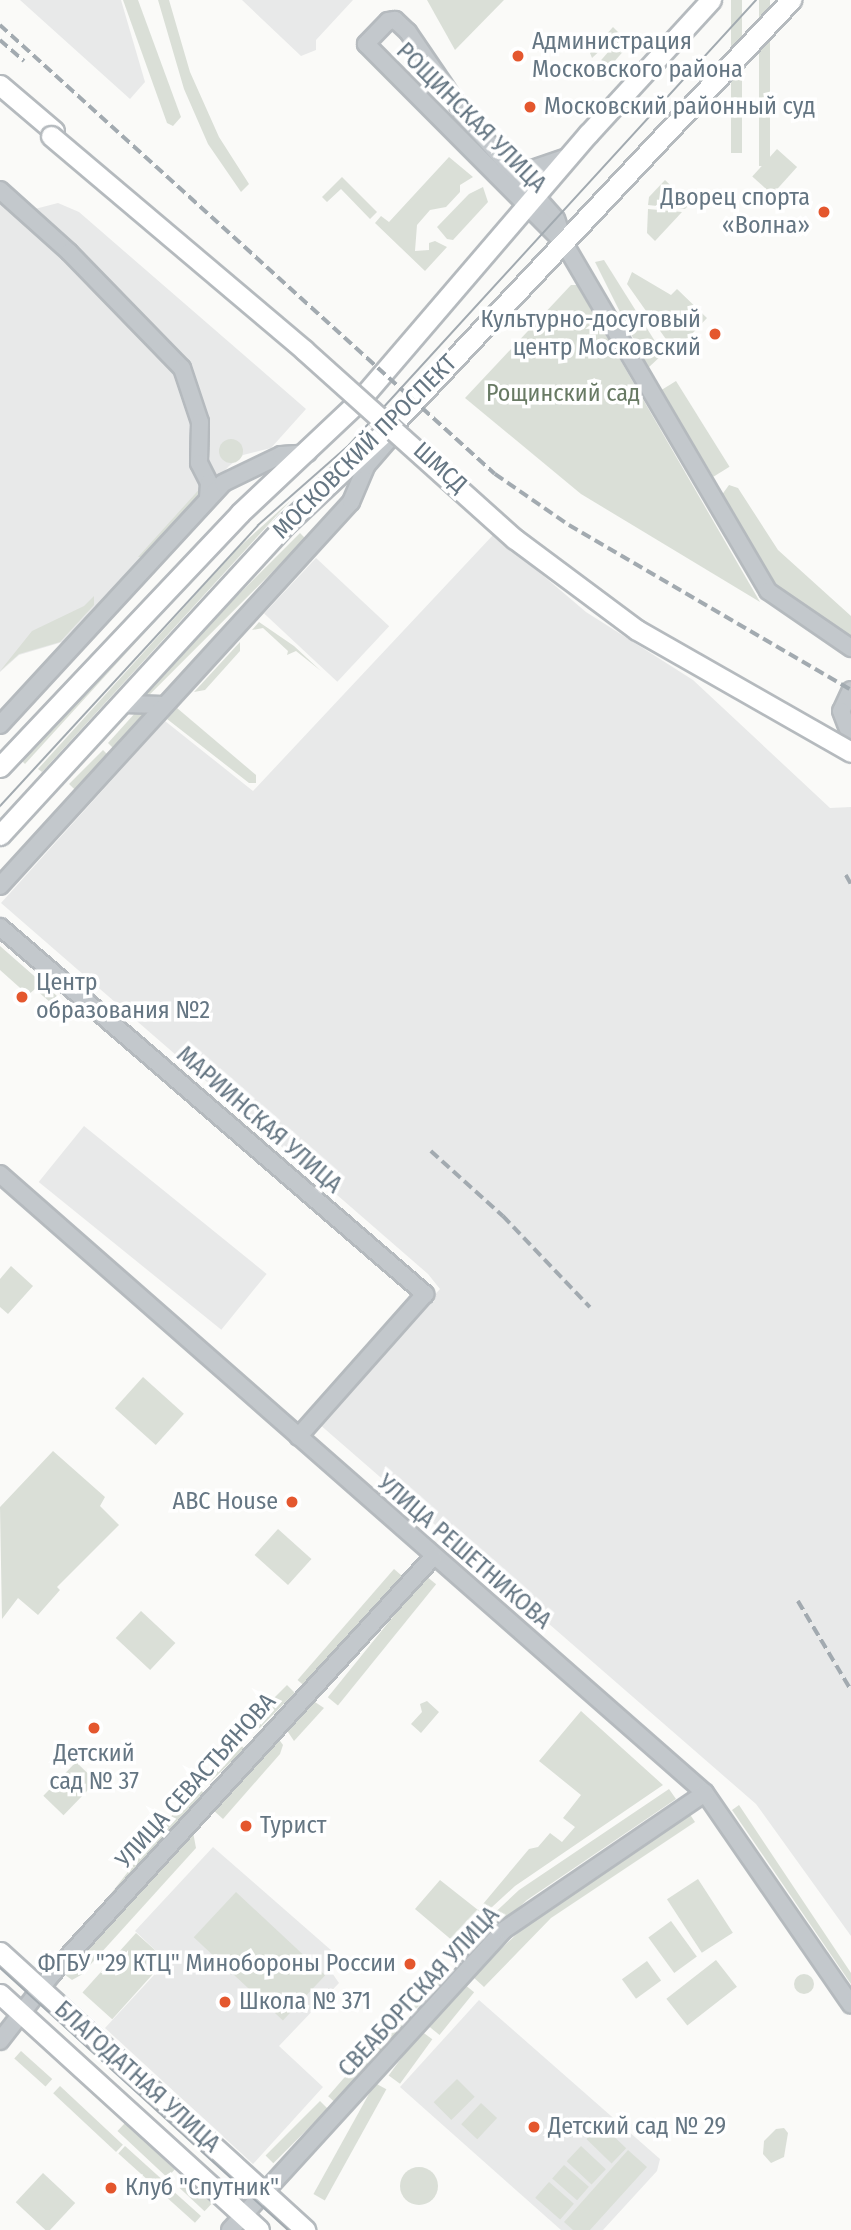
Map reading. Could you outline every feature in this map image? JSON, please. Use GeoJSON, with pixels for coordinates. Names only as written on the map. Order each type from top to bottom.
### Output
{"type":"FeatureCollection","features":[{"type":"Feature","properties":{"kind":"main road","name":"МОСКОВСКИЙ ПРОСПЕКТ"},"geometry":{"type":"LineString","coordinates":[[0,767],[232,521],[308,453],[402,354],[569,156],[711,0]]}},
{"type":"Feature","properties":{"kind":"main road","name":"МОСКОВСКИЙ ПРОСПЕКТ"},"geometry":{"type":"LineString","coordinates":[[0,835],[287,523],[393,424],[791,0]]}},
{"type":"Feature","properties":{"kind":"main road","name":"ШМСД"},"geometry":{"type":"LineString","coordinates":[[0,85],[308,348],[528,544],[683,653],[851,750]]}},
{"type":"Feature","properties":{"kind":"main road","name":"ШМСД"},"geometry":{"type":"LineString","coordinates":[[0,94],[304,351],[515,539],[648,637],[851,750]]}},
{"type":"Feature","properties":{"kind":"main road","name":"БЛАГОДАТНАЯ УЛИЦА"},"geometry":{"type":"LineString","coordinates":[[0,1952],[305,2230]]}},
{"type":"Feature","properties":{"kind":"main road","name":"БЛАГОДАТНАЯ УЛИЦА"},"geometry":{"type":"LineString","coordinates":[[0,1994],[236,2223],[259,2230]]}},
{"type":"Feature","properties":{"kind":"street","name":"РОЩИНСКАЯ УЛИЦА"},"geometry":{"type":"LineString","coordinates":[[532,201],[366,44],[388,21],[395,20],[408,32],[439,83],[506,163],[564,243],[768,591],[851,648]]}},
{"type":"Feature","properties":{"kind":"street"},"geometry":{"type":"LineString","coordinates":[[506,163],[532,169],[569,156]]}},
{"type":"Feature","properties":{"kind":"street"},"geometry":{"type":"LineString","coordinates":[[0,190],[69,252],[183,369],[200,422],[202,454],[199,463],[209,483],[208,498]]}},
{"type":"Feature","properties":{"kind":"street"},"geometry":{"type":"LineString","coordinates":[[0,886],[351,502],[366,466],[389,440],[393,424]]}},
{"type":"Feature","properties":{"kind":"street","name":"МОСКОВСКИЙ ПРОСПЕКТ"},"geometry":{"type":"LineString","coordinates":[[0,725],[231,475],[281,455],[308,453]]}},
{"type":"Feature","properties":{"kind":"street"},"geometry":{"type":"LineString","coordinates":[[202,454],[214,471],[231,475]]}},
{"type":"Feature","properties":{"kind":"street"},"geometry":{"type":"LineString","coordinates":[[851,690],[841,711],[851,737]]}},
{"type":"Feature","properties":{"kind":"street"},"geometry":{"type":"LineString","coordinates":[[122,704],[165,705]]}},
{"type":"Feature","properties":{"kind":"street","name":"МАРИИНСКАЯ УЛИЦА"},"geometry":{"type":"LineString","coordinates":[[0,926],[425,1294],[298,1437]]}},
{"type":"Feature","properties":{"kind":"street","name":"УЛИЦА РЕШЕТНИКОВА"},"geometry":{"type":"LineString","coordinates":[[0,1174],[433,1557],[705,1793],[851,2005]]}},
{"type":"Feature","properties":{"kind":"street","name":"УЛИЦА СЕВАСТЬЯНОВА"},"geometry":{"type":"LineString","coordinates":[[0,2041],[41,1989],[433,1557]]}},
{"type":"Feature","properties":{"kind":"street","name":"СВЕАБОРГСКАЯ УЛИЦА"},"geometry":{"type":"LineString","coordinates":[[236,2223],[504,1930],[705,1793]]}},
{"type":"Feature","properties":{"kind":"shaded area"},"geometry":{"type":"Polygon","coordinates":[[[20,0],[121,0],[145,82],[130,99],[20,0]]]}},
{"type":"Feature","properties":{"kind":"shaded area"},"geometry":{"type":"Polygon","coordinates":[[[242,0],[353,0],[316,40],[316,50],[301,56],[242,0]]]}},
{"type":"Feature","properties":{"kind":"shaded area"},"geometry":{"type":"Polygon","coordinates":[[[0,201],[26,224],[35,209],[58,203],[79,212],[306,409],[271,448],[243,455],[229,466],[69,640],[19,655],[0,672],[0,201]]]}},
{"type":"Feature","properties":{"kind":"shaded area"},"geometry":{"type":"Polygon","coordinates":[[[494,534],[586,612],[693,680],[830,808],[851,807],[851,1936],[756,1804],[318,1423],[440,1289],[428,1274],[1,903],[165,721],[253,791],[494,534]]]}},
{"type":"Feature","properties":{"kind":"shaded area"},"geometry":{"type":"Polygon","coordinates":[[[316,558],[389,626],[337,682],[264,614],[316,558]]]}},
{"type":"Feature","properties":{"kind":"shaded area"},"geometry":{"type":"Polygon","coordinates":[[[84,1126],[267,1274],[221,1330],[39,1182],[84,1126]]]}},
{"type":"Feature","properties":{"kind":"shaded area","name":"Школа № 371"},"geometry":{"type":"Polygon","coordinates":[[[213,1847],[340,1958],[330,1970],[339,1983],[279,2046],[323,2087],[253,2164],[105,2028],[167,1961],[135,1931],[213,1847]]]}},
{"type":"Feature","properties":{"kind":"shaded area","name":"Детский сад № 29"},"geometry":{"type":"Polygon","coordinates":[[[479,2000],[660,2159],[657,2171],[603,2230],[561,2230],[400,2087],[479,2000]]]}},
{"type":"Feature","properties":{"kind":"green space"},"geometry":{"type":"Polygon","coordinates":[[[123,0],[138,0],[181,117],[173,126],[167,123],[123,0]]]}},
{"type":"Feature","properties":{"kind":"green space"},"geometry":{"type":"Polygon","coordinates":[[[158,0],[169,0],[190,72],[219,137],[249,184],[241,192],[208,144],[184,89],[158,0]]]}},
{"type":"Feature","properties":{"kind":"green space"},"geometry":{"type":"Polygon","coordinates":[[[427,0],[504,0],[455,50],[427,0]]]}},
{"type":"Feature","properties":{"kind":"green space"},"geometry":{"type":"Polygon","coordinates":[[[731,0],[742,0],[742,153],[731,153],[731,0]]]}},
{"type":"Feature","properties":{"kind":"green space"},"geometry":{"type":"Polygon","coordinates":[[[759,0],[770,0],[770,166],[759,166],[759,0]]]}},
{"type":"Feature","properties":{"kind":"green space"},"geometry":{"type":"Polygon","coordinates":[[[613,27],[619,33],[592,58],[590,53],[613,27]]]}},
{"type":"Feature","properties":{"kind":"green space"},"geometry":{"type":"Polygon","coordinates":[[[622,36],[630,43],[609,67],[601,60],[622,36]]]}},
{"type":"Feature","properties":{"kind":"green space"},"geometry":{"type":"Polygon","coordinates":[[[777,149],[797,167],[772,195],[752,176],[777,149]]]}},
{"type":"Feature","properties":{"kind":"green space"},"geometry":{"type":"Polygon","coordinates":[[[449,157],[473,177],[460,185],[460,192],[446,207],[430,210],[417,225],[415,251],[429,250],[429,243],[435,241],[447,247],[425,271],[375,223],[381,216],[389,222],[449,157]]]}},
{"type":"Feature","properties":{"kind":"green space"},"geometry":{"type":"Polygon","coordinates":[[[342,177],[377,212],[370,219],[341,189],[327,202],[322,197],[342,177]]]}},
{"type":"Feature","properties":{"kind":"green space"},"geometry":{"type":"Polygon","coordinates":[[[665,180],[690,204],[685,209],[648,205],[649,197],[665,180]]]}},
{"type":"Feature","properties":{"kind":"green space"},"geometry":{"type":"Polygon","coordinates":[[[483,187],[488,202],[453,240],[447,239],[437,227],[469,194],[483,187]]]}},
{"type":"Feature","properties":{"kind":"green space"},"geometry":{"type":"Polygon","coordinates":[[[648,209],[682,212],[655,241],[647,233],[648,209]]]}},
{"type":"Feature","properties":{"kind":"green space"},"geometry":{"type":"Polygon","coordinates":[[[604,260],[663,354],[648,368],[595,262],[604,260]]]}},
{"type":"Feature","properties":{"kind":"green space"},"geometry":{"type":"Polygon","coordinates":[[[632,272],[671,295],[677,289],[707,318],[675,352],[627,284],[632,272]]]}},
{"type":"Feature","properties":{"kind":"green space","name":"Рощинский сад"},"geometry":{"type":"Polygon","coordinates":[[[571,285],[577,285],[760,602],[581,494],[465,398],[571,285]]]}},
{"type":"Feature","properties":{"kind":"green space"},"geometry":{"type":"Polygon","coordinates":[[[676,381],[730,467],[713,477],[660,391],[676,381]]]}},
{"type":"Feature","properties":{"kind":"green space"},"geometry":{"type":"Polygon","coordinates":[[[231,439],[242,446],[243,451],[236,462],[231,463],[220,456],[219,451],[226,440],[231,439]]]}},
{"type":"Feature","properties":{"kind":"green space"},"geometry":{"type":"Polygon","coordinates":[[[204,484],[205,493],[145,557],[138,557],[204,484]]]}},
{"type":"Feature","properties":{"kind":"green space"},"geometry":{"type":"Polygon","coordinates":[[[729,485],[738,488],[778,550],[851,616],[851,638],[774,587],[721,496],[729,485]]]}},
{"type":"Feature","properties":{"kind":"green space"},"geometry":{"type":"Polygon","coordinates":[[[226,486],[230,490],[109,611],[105,607],[226,486]]]}},
{"type":"Feature","properties":{"kind":"green space"},"geometry":{"type":"Polygon","coordinates":[[[290,501],[42,772],[38,769],[237,549],[290,501]]]}},
{"type":"Feature","properties":{"kind":"green space"},"geometry":{"type":"Polygon","coordinates":[[[300,533],[306,539],[147,697],[142,691],[300,533]]]}},
{"type":"Feature","properties":{"kind":"green space"},"geometry":{"type":"Polygon","coordinates":[[[191,582],[25,764],[21,760],[191,582]]]}},
{"type":"Feature","properties":{"kind":"green space"},"geometry":{"type":"Polygon","coordinates":[[[94,596],[94,605],[60,642],[19,654],[0,671],[32,631],[84,606],[94,596]]]}},
{"type":"Feature","properties":{"kind":"green space"},"geometry":{"type":"Polygon","coordinates":[[[259,622],[294,646],[321,671],[296,651],[287,655],[288,651],[263,628],[252,630],[259,622]]]}},
{"type":"Feature","properties":{"kind":"green space"},"geometry":{"type":"Polygon","coordinates":[[[240,642],[240,651],[205,690],[194,692],[240,642]]]}},
{"type":"Feature","properties":{"kind":"green space"},"geometry":{"type":"Polygon","coordinates":[[[177,708],[256,775],[256,783],[249,783],[167,719],[177,708]]]}},
{"type":"Feature","properties":{"kind":"green space"},"geometry":{"type":"Polygon","coordinates":[[[136,712],[148,714],[115,750],[108,743],[136,712]]]}},
{"type":"Feature","properties":{"kind":"green space"},"geometry":{"type":"Polygon","coordinates":[[[103,750],[109,756],[75,790],[69,784],[103,750]]]}},
{"type":"Feature","properties":{"kind":"green space"},"geometry":{"type":"Polygon","coordinates":[[[0,946],[57,996],[51,1003],[35,989],[28,995],[0,970],[0,946]]]}},
{"type":"Feature","properties":{"kind":"green space"},"geometry":{"type":"Polygon","coordinates":[[[11,1266],[33,1286],[8,1314],[0,1307],[0,1279],[11,1266]]]}},
{"type":"Feature","properties":{"kind":"green space"},"geometry":{"type":"Polygon","coordinates":[[[143,1377],[184,1414],[156,1445],[115,1408],[143,1377]]]}},
{"type":"Feature","properties":{"kind":"green space"},"geometry":{"type":"Polygon","coordinates":[[[53,1451],[105,1497],[100,1506],[119,1525],[57,1587],[60,1590],[38,1615],[18,1598],[2,1619],[0,1507],[53,1451]]]}},
{"type":"Feature","properties":{"kind":"green space"},"geometry":{"type":"Polygon","coordinates":[[[278,1529],[311,1559],[288,1585],[255,1555],[278,1529]]]}},
{"type":"Feature","properties":{"kind":"green space"},"geometry":{"type":"Polygon","coordinates":[[[394,1569],[402,1576],[306,1687],[298,1680],[394,1569]]]}},
{"type":"Feature","properties":{"kind":"green space"},"geometry":{"type":"Polygon","coordinates":[[[426,1576],[436,1584],[338,1705],[328,1697],[426,1576]]]}},
{"type":"Feature","properties":{"kind":"green space"},"geometry":{"type":"Polygon","coordinates":[[[141,1611],[175,1643],[150,1670],[116,1638],[141,1611]]]}},
{"type":"Feature","properties":{"kind":"green space"},"geometry":{"type":"Polygon","coordinates":[[[287,1685],[295,1693],[259,1728],[252,1720],[287,1685]]]}},
{"type":"Feature","properties":{"kind":"green space"},"geometry":{"type":"Polygon","coordinates":[[[312,1700],[324,1708],[294,1741],[286,1729],[312,1700]]]}},
{"type":"Feature","properties":{"kind":"green space"},"geometry":{"type":"Polygon","coordinates":[[[427,1701],[439,1712],[421,1733],[411,1724],[422,1712],[420,1704],[427,1701]]]}},
{"type":"Feature","properties":{"kind":"green space"},"geometry":{"type":"Polygon","coordinates":[[[581,1711],[663,1785],[515,1886],[454,1942],[415,1909],[440,1880],[478,1910],[529,1849],[538,1847],[550,1833],[562,1842],[575,1827],[563,1818],[581,1795],[539,1761],[581,1711]]]}},
{"type":"Feature","properties":{"kind":"green space"},"geometry":{"type":"Polygon","coordinates":[[[278,1738],[283,1745],[280,1754],[223,1819],[213,1810],[278,1738]]]}},
{"type":"Feature","properties":{"kind":"green space"},"geometry":{"type":"Polygon","coordinates":[[[236,1741],[245,1749],[210,1782],[204,1776],[236,1741]]]}},
{"type":"Feature","properties":{"kind":"green space"},"geometry":{"type":"Polygon","coordinates":[[[76,1762],[96,1781],[63,1815],[43,1796],[76,1762]]]}},
{"type":"Feature","properties":{"kind":"green space"},"geometry":{"type":"Polygon","coordinates":[[[195,1786],[204,1793],[61,1975],[53,1968],[195,1786]]]}},
{"type":"Feature","properties":{"kind":"green space"},"geometry":{"type":"Polygon","coordinates":[[[669,1789],[676,1799],[527,1900],[469,1953],[459,1946],[519,1890],[669,1789]]]}},
{"type":"Feature","properties":{"kind":"green space"},"geometry":{"type":"Polygon","coordinates":[[[739,1805],[851,1973],[851,1984],[732,1810],[739,1805]]]}},
{"type":"Feature","properties":{"kind":"green space"},"geometry":{"type":"Polygon","coordinates":[[[689,1813],[695,1822],[551,1918],[484,1987],[472,1976],[539,1913],[689,1813]]]}},
{"type":"Feature","properties":{"kind":"green space"},"geometry":{"type":"Polygon","coordinates":[[[193,1832],[196,1848],[81,1975],[72,1980],[64,1974],[193,1832]]]}},
{"type":"Feature","properties":{"kind":"green space"},"geometry":{"type":"Polygon","coordinates":[[[698,1879],[733,1933],[702,1953],[667,1899],[698,1879]]]}},
{"type":"Feature","properties":{"kind":"green space"},"geometry":{"type":"Polygon","coordinates":[[[236,1892],[325,1975],[283,2021],[194,1937],[236,1892]]]}},
{"type":"Feature","properties":{"kind":"green space"},"geometry":{"type":"Polygon","coordinates":[[[671,1921],[697,1957],[674,1973],[648,1937],[671,1921]]]}},
{"type":"Feature","properties":{"kind":"green space"},"geometry":{"type":"Polygon","coordinates":[[[136,1933],[166,1960],[112,2019],[82,1992],[136,1933]]]}},
{"type":"Feature","properties":{"kind":"green space"},"geometry":{"type":"Polygon","coordinates":[[[716,1960],[737,1987],[687,2026],[666,1999],[716,1960]]]}},
{"type":"Feature","properties":{"kind":"green space"},"geometry":{"type":"Polygon","coordinates":[[[647,1961],[661,1980],[636,1999],[622,1979],[647,1961]]]}},
{"type":"Feature","properties":{"kind":"green space"},"geometry":{"type":"Polygon","coordinates":[[[443,1974],[445,1980],[415,2010],[414,2004],[439,1975],[443,1974]]]}},
{"type":"Feature","properties":{"kind":"green space"},"geometry":{"type":"Polygon","coordinates":[[[800,1974],[808,1974],[814,1984],[808,1994],[800,1994],[794,1988],[794,1980],[800,1974]]]}},
{"type":"Feature","properties":{"kind":"green space"},"geometry":{"type":"Polygon","coordinates":[[[464,1984],[474,1992],[439,2035],[429,2027],[464,1984]]]}},
{"type":"Feature","properties":{"kind":"green space"},"geometry":{"type":"Polygon","coordinates":[[[397,2017],[405,2024],[336,2103],[328,2096],[397,2017]]]}},
{"type":"Feature","properties":{"kind":"green space"},"geometry":{"type":"Polygon","coordinates":[[[421,2031],[432,2039],[400,2084],[389,2075],[421,2031]]]}},
{"type":"Feature","properties":{"kind":"green space"},"geometry":{"type":"Polygon","coordinates":[[[21,2051],[52,2079],[46,2087],[14,2058],[21,2051]]]}},
{"type":"Feature","properties":{"kind":"green space"},"geometry":{"type":"Polygon","coordinates":[[[457,2079],[475,2097],[451,2120],[434,2102],[457,2079]]]}},
{"type":"Feature","properties":{"kind":"green space"},"geometry":{"type":"Polygon","coordinates":[[[375,2083],[386,2089],[325,2200],[313,2194],[375,2083]]]}},
{"type":"Feature","properties":{"kind":"green space"},"geometry":{"type":"Polygon","coordinates":[[[60,2086],[123,2145],[116,2152],[53,2093],[60,2086]]]}},
{"type":"Feature","properties":{"kind":"green space"},"geometry":{"type":"Polygon","coordinates":[[[320,2101],[328,2109],[273,2163],[266,2155],[320,2101]]]}},
{"type":"Feature","properties":{"kind":"green space"},"geometry":{"type":"Polygon","coordinates":[[[481,2103],[497,2118],[477,2139],[461,2124],[481,2103]]]}},
{"type":"Feature","properties":{"kind":"green space"},"geometry":{"type":"Polygon","coordinates":[[[125,2123],[175,2169],[167,2177],[117,2131],[125,2123]]]}},
{"type":"Feature","properties":{"kind":"green space"},"geometry":{"type":"Polygon","coordinates":[[[601,2124],[626,2148],[612,2163],[586,2139],[601,2124]]]}},
{"type":"Feature","properties":{"kind":"green space"},"geometry":{"type":"Polygon","coordinates":[[[784,2128],[788,2133],[784,2157],[771,2163],[763,2154],[764,2141],[776,2129],[784,2128]]]}},
{"type":"Feature","properties":{"kind":"green space"},"geometry":{"type":"Polygon","coordinates":[[[125,2146],[165,2182],[158,2190],[118,2153],[125,2146]]]}},
{"type":"Feature","properties":{"kind":"green space"},"geometry":{"type":"Polygon","coordinates":[[[581,2146],[606,2169],[592,2185],[567,2161],[581,2146]]]}},
{"type":"Feature","properties":{"kind":"green space"},"geometry":{"type":"Polygon","coordinates":[[[628,2150],[647,2167],[590,2230],[573,2230],[564,2222],[628,2150]]]}},
{"type":"Feature","properties":{"kind":"green space"},"geometry":{"type":"Polygon","coordinates":[[[564,2165],[589,2187],[577,2200],[552,2179],[564,2165]]]}},
{"type":"Feature","properties":{"kind":"green space"},"geometry":{"type":"Polygon","coordinates":[[[419,2167],[433,2172],[438,2186],[433,2200],[419,2205],[405,2200],[400,2186],[405,2172],[419,2167]]]}},
{"type":"Feature","properties":{"kind":"green space"},"geometry":{"type":"Polygon","coordinates":[[[43,2173],[75,2203],[50,2230],[45,2230],[16,2202],[43,2173]]]}},
{"type":"Feature","properties":{"kind":"green space"},"geometry":{"type":"Polygon","coordinates":[[[185,2178],[212,2203],[205,2211],[177,2186],[185,2178]]]}},
{"type":"Feature","properties":{"kind":"green space"},"geometry":{"type":"Polygon","coordinates":[[[549,2182],[574,2204],[560,2219],[535,2198],[549,2182]]]}},
{"type":"Feature","properties":{"kind":"green space"},"geometry":{"type":"Polygon","coordinates":[[[172,2190],[201,2216],[195,2223],[166,2197],[172,2190]]]}},
{"type":"Feature","properties":{"kind":"tram line"},"geometry":{"type":"LineString","coordinates":[[0,806],[258,525],[349,445],[756,0]]}},
{"type":"Feature","properties":{"kind":"tram line"},"geometry":{"type":"LineString","coordinates":[[0,1968],[288,2230]]}},
{"type":"Feature","properties":{"kind":"railway"},"geometry":{"type":"LineString","coordinates":[[0,25],[495,474],[569,525],[851,690]]}},
{"type":"Feature","properties":{"kind":"railway"},"geometry":{"type":"LineString","coordinates":[[0,40],[24,61]]}},
{"type":"Feature","properties":{"kind":"railway"},"geometry":{"type":"LineString","coordinates":[[846,875],[851,884]]}},
{"type":"Feature","properties":{"kind":"railway"},"geometry":{"type":"LineString","coordinates":[[431,1151],[503,1216],[590,1307]]}},
{"type":"Feature","properties":{"kind":"railway"},"geometry":{"type":"LineString","coordinates":[[798,1601],[851,1690]]}},
{"type":"Feature","properties":{"kind":"place","name":"Администрация Московского района"},"geometry":{"type":"Point","coordinates":[518,56]}},
{"type":"Feature","properties":{"kind":"place","name":"Московский районный суд"},"geometry":{"type":"Point","coordinates":[530,107]}},
{"type":"Feature","properties":{"kind":"place","name":"Дворец спорта «Волна»"},"geometry":{"type":"Point","coordinates":[824,212]}},
{"type":"Feature","properties":{"kind":"place","name":"Культурно-досуговый центр Московский"},"geometry":{"type":"Point","coordinates":[715,334]}},
{"type":"Feature","properties":{"kind":"place","name":"Центр образования №2"},"geometry":{"type":"Point","coordinates":[22,997]}},
{"type":"Feature","properties":{"kind":"place","name":"ABC House"},"geometry":{"type":"Point","coordinates":[292,1502]}},
{"type":"Feature","properties":{"kind":"place","name":"Детский сад № 37"},"geometry":{"type":"Point","coordinates":[94,1728]}},
{"type":"Feature","properties":{"kind":"place","name":"Турист"},"geometry":{"type":"Point","coordinates":[246,1826]}},
{"type":"Feature","properties":{"kind":"place","name":"ФГБУ \"29 КТЦ\" Минобороны России"},"geometry":{"type":"Point","coordinates":[410,1964]}},
{"type":"Feature","properties":{"kind":"place","name":"Школа № 371"},"geometry":{"type":"Point","coordinates":[225,2002]}},
{"type":"Feature","properties":{"kind":"place","name":"Детский сад № 29"},"geometry":{"type":"Point","coordinates":[534,2127]}},
{"type":"Feature","properties":{"kind":"place","name":"Клуб \"Спутник\""},"geometry":{"type":"Point","coordinates":[111,2188]}}]}
